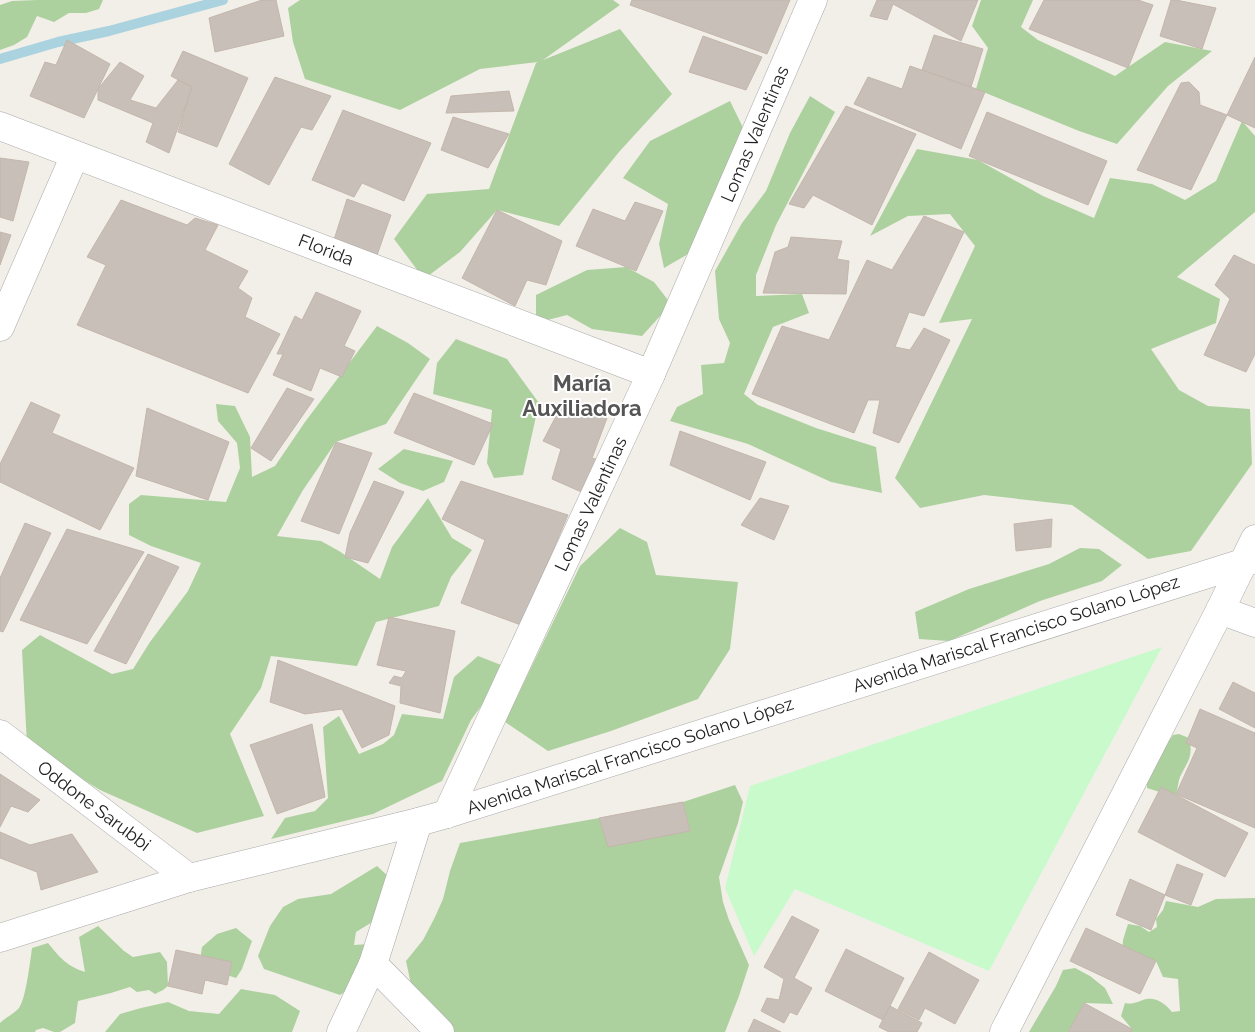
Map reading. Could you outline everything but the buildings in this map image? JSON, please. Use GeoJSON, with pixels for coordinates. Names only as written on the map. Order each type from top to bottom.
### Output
{"type":"FeatureCollection","features":[{"type":"Feature","properties":{"kind":"street","name":"Lomas Valentinas"},"geometry":{"type":"LineString","coordinates":[[447,814],[652,374],[813,0]]}},
{"type":"Feature","properties":{"kind":"street","name":"Florida"},"geometry":{"type":"LineString","coordinates":[[0,126],[652,374]]}},
{"type":"Feature","properties":{"kind":"street"},"geometry":{"type":"LineString","coordinates":[[0,327],[75,155]]}},
{"type":"Feature","properties":{"kind":"street"},"geometry":{"type":"LineString","coordinates":[[1004,1032],[1220,610],[1251,554]]}},
{"type":"Feature","properties":{"kind":"street","name":"Avenida Mariscal Francisco Solano López"},"geometry":{"type":"LineString","coordinates":[[0,938],[189,878],[447,814],[1251,554]]}},
{"type":"Feature","properties":{"kind":"street"},"geometry":{"type":"LineString","coordinates":[[1220,610],[1255,622]]}},
{"type":"Feature","properties":{"kind":"street","name":"Oddone Sarubbi"},"geometry":{"type":"LineString","coordinates":[[0,734],[189,878]]}},
{"type":"Feature","properties":{"kind":"street"},"geometry":{"type":"LineString","coordinates":[[342,1032],[373,964],[418,822]]}},
{"type":"Feature","properties":{"kind":"street"},"geometry":{"type":"LineString","coordinates":[[373,964],[440,1032]]}},
{"type":"Feature","properties":{"kind":"green space"},"geometry":{"type":"Polygon","coordinates":[[[103,0],[99,9],[86,13],[69,13],[54,22],[37,16],[27,37],[14,45],[0,50],[0,5],[12,1],[103,0]]]}},
{"type":"Feature","properties":{"kind":"green space"},"geometry":{"type":"Polygon","coordinates":[[[300,0],[613,0],[620,5],[543,60],[620,29],[672,94],[619,152],[559,226],[497,210],[460,252],[424,279],[394,239],[427,194],[489,189],[536,63],[538,62],[480,69],[400,110],[305,79],[293,42],[288,8],[300,0]]]}},
{"type":"Feature","properties":{"kind":"green space"},"geometry":{"type":"Polygon","coordinates":[[[981,0],[1033,0],[1021,27],[1038,40],[1115,76],[1165,42],[1212,51],[1168,86],[1117,144],[1079,131],[976,89],[988,48],[972,26],[981,0]]]}},
{"type":"Feature","properties":{"kind":"green space"},"geometry":{"type":"Polygon","coordinates":[[[810,96],[835,112],[776,225],[756,275],[756,296],[802,294],[809,313],[773,327],[744,394],[758,405],[816,428],[876,447],[882,493],[831,482],[748,444],[670,421],[677,407],[703,394],[701,365],[724,363],[730,343],[719,319],[715,271],[742,223],[766,191],[790,133],[810,96]]]}},
{"type":"Feature","properties":{"kind":"green space"},"geometry":{"type":"Polygon","coordinates":[[[730,101],[751,144],[695,250],[664,268],[659,244],[668,204],[623,178],[650,141],[730,101]]]}},
{"type":"Feature","properties":{"kind":"green space"},"geometry":{"type":"Polygon","coordinates":[[[1242,121],[1255,136],[1255,212],[1177,277],[1220,299],[1216,323],[1151,349],[1179,390],[1208,406],[1250,409],[1252,464],[1191,551],[1148,559],[1072,505],[984,495],[920,508],[895,478],[972,319],[939,323],[975,246],[950,214],[908,216],[870,236],[917,149],[978,160],[1043,196],[1094,218],[1110,178],[1152,184],[1185,200],[1216,181],[1242,121]]]}},
{"type":"Feature","properties":{"kind":"green space"},"geometry":{"type":"Polygon","coordinates":[[[626,267],[654,282],[671,304],[642,336],[592,329],[567,315],[536,323],[536,295],[587,270],[626,267]]]}},
{"type":"Feature","properties":{"kind":"green space"},"geometry":{"type":"Polygon","coordinates":[[[377,326],[408,343],[430,359],[386,424],[336,442],[303,490],[277,536],[321,541],[380,579],[392,547],[428,498],[452,538],[472,550],[451,577],[439,606],[376,622],[357,666],[271,656],[261,688],[230,734],[264,816],[197,833],[100,790],[27,745],[22,650],[40,635],[112,674],[133,669],[150,642],[188,591],[201,563],[151,546],[129,535],[129,504],[141,495],[226,502],[240,468],[237,443],[218,421],[216,404],[235,406],[250,437],[252,477],[275,466],[305,422],[377,326]]]}},
{"type":"Feature","properties":{"kind":"green space"},"geometry":{"type":"Polygon","coordinates":[[[456,339],[507,359],[539,403],[523,475],[494,478],[487,463],[492,410],[433,394],[437,363],[456,339]]]}},
{"type":"Feature","properties":{"kind":"green space"},"geometry":{"type":"Polygon","coordinates":[[[404,449],[453,461],[444,482],[423,491],[400,483],[378,469],[404,449]]]}},
{"type":"Feature","properties":{"kind":"green space"},"geometry":{"type":"Polygon","coordinates":[[[620,528],[647,542],[656,575],[738,582],[730,649],[698,699],[611,731],[548,751],[505,722],[580,566],[620,528]]]}},
{"type":"Feature","properties":{"kind":"green space"},"geometry":{"type":"Polygon","coordinates":[[[1080,548],[1099,549],[1122,565],[1102,581],[1040,601],[949,641],[919,639],[915,612],[969,589],[1049,564],[1080,548]]]}},
{"type":"Feature","properties":{"kind":"green space"},"geometry":{"type":"Polygon","coordinates":[[[1162,647],[989,971],[795,889],[754,956],[725,888],[750,786],[1162,647]]]}},
{"type":"Feature","properties":{"kind":"green space"},"geometry":{"type":"Polygon","coordinates":[[[478,656],[509,668],[471,720],[442,781],[373,814],[271,839],[285,818],[315,811],[328,798],[323,727],[339,716],[359,754],[383,744],[394,735],[402,714],[443,719],[454,677],[478,656]]]}},
{"type":"Feature","properties":{"kind":"green space"},"geometry":{"type":"Polygon","coordinates":[[[1179,734],[1189,738],[1191,750],[1189,759],[1179,779],[1176,794],[1166,794],[1147,788],[1147,774],[1173,735],[1179,734]]]}},
{"type":"Feature","properties":{"kind":"green space"},"geometry":{"type":"Polygon","coordinates":[[[735,785],[743,802],[738,823],[719,877],[723,902],[729,920],[749,965],[725,1032],[442,1032],[415,1003],[406,961],[423,940],[435,917],[443,899],[460,843],[599,818],[608,847],[690,830],[683,802],[735,785]]]}},
{"type":"Feature","properties":{"kind":"green space"},"geometry":{"type":"Polygon","coordinates":[[[377,866],[405,892],[374,921],[356,932],[354,945],[369,944],[366,978],[340,995],[264,969],[258,956],[270,926],[283,907],[298,899],[331,894],[377,866]]]}},
{"type":"Feature","properties":{"kind":"green space"},"geometry":{"type":"Polygon","coordinates":[[[1255,898],[1255,1032],[1131,1032],[1132,1029],[1121,1016],[1125,1003],[1131,1004],[1146,999],[1153,999],[1167,1006],[1172,1012],[1180,1011],[1178,979],[1163,977],[1156,961],[1122,955],[1123,940],[1128,924],[1140,926],[1149,932],[1157,927],[1156,919],[1163,910],[1166,901],[1198,907],[1216,899],[1255,898]]]}},
{"type":"Feature","properties":{"kind":"green space"},"geometry":{"type":"Polygon","coordinates":[[[98,926],[133,957],[160,952],[167,962],[168,986],[155,994],[149,990],[137,992],[130,987],[78,1001],[75,1023],[60,1032],[43,1028],[35,1032],[0,1032],[0,1023],[19,1008],[24,996],[32,948],[48,943],[64,961],[85,972],[79,937],[98,926]]]}},
{"type":"Feature","properties":{"kind":"green space"},"geometry":{"type":"Polygon","coordinates":[[[236,928],[252,941],[242,969],[236,978],[209,969],[200,959],[202,947],[217,934],[236,928]]]}},
{"type":"Feature","properties":{"kind":"green space"},"geometry":{"type":"Polygon","coordinates":[[[1075,968],[1090,976],[1105,988],[1113,1004],[1084,1003],[1068,1032],[1029,1032],[1056,986],[1063,970],[1075,968]]]}},
{"type":"Feature","properties":{"kind":"green space"},"geometry":{"type":"Polygon","coordinates":[[[241,989],[275,995],[300,1011],[292,1032],[105,1032],[120,1014],[168,1002],[189,1011],[219,1014],[241,989]]]}},
{"type":"Feature","properties":{"kind":"waterway"},"geometry":{"type":"LineString","coordinates":[[0,59],[58,42],[109,31],[223,0]]}},
{"type":"Feature","properties":{"kind":"district","name":"María Auxiliadora"},"geometry":{"type":"Point","coordinates":[582,396]}}]}
